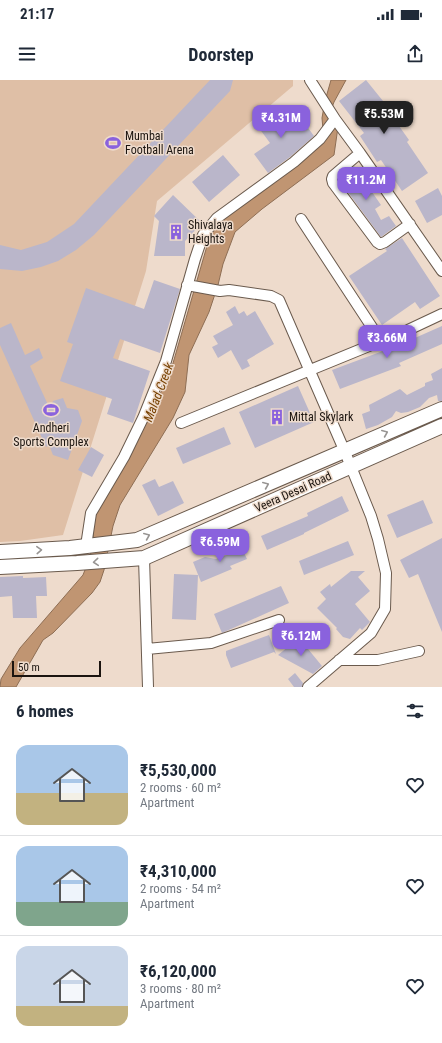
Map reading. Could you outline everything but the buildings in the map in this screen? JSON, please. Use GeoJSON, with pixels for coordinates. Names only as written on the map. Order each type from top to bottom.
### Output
{"type":"FeatureCollection","features":[{"type":"Feature","properties":{"kind":"street"},"geometry":{"type":"LineString","coordinates":[[310,80],[335,119],[442,271]]}},
{"type":"Feature","properties":{"kind":"street"},"geometry":{"type":"LineString","coordinates":[[89,546],[91,513],[131,444],[166,361],[192,282],[203,235],[217,218],[294,162],[320,138],[335,119]]}},
{"type":"Feature","properties":{"kind":"street"},"geometry":{"type":"LineString","coordinates":[[360,153],[333,176],[333,183],[380,244],[410,224]]}},
{"type":"Feature","properties":{"kind":"street"},"geometry":{"type":"LineString","coordinates":[[301,219],[382,341]]}},
{"type":"Feature","properties":{"kind":"street"},"geometry":{"type":"LineString","coordinates":[[192,282],[223,289],[272,296],[279,300],[351,467],[370,516],[384,562],[386,573],[385,609],[371,633],[308,687]]}},
{"type":"Feature","properties":{"kind":"street"},"geometry":{"type":"LineString","coordinates":[[181,423],[382,341],[442,314]]}},
{"type":"Feature","properties":{"kind":"street"},"geometry":{"type":"LineString","coordinates":[[0,552],[89,546],[137,540],[442,409]]}},
{"type":"Feature","properties":{"kind":"street","name":"Veera Desai Road"},"geometry":{"type":"LineString","coordinates":[[0,567],[144,558],[442,426]]}},
{"type":"Feature","properties":{"kind":"street"},"geometry":{"type":"LineString","coordinates":[[144,558],[148,687]]}},
{"type":"Feature","properties":{"kind":"street"},"geometry":{"type":"LineString","coordinates":[[147,648],[211,643],[279,620]]}},
{"type":"Feature","properties":{"kind":"street"},"geometry":{"type":"LineString","coordinates":[[339,660],[378,660],[419,651]]}},
{"type":"Feature","properties":{"kind":"shaded area"},"geometry":{"type":"Polygon","coordinates":[[[0,80],[293,80],[293,86],[157,201],[146,271],[63,535],[20,541],[0,542],[0,80]]]}},
{"type":"Feature","properties":{"kind":"shaded area"},"geometry":{"type":"Polygon","coordinates":[[[331,80],[346,80],[331,110],[338,127],[334,155],[262,209],[235,232],[223,264],[209,312],[189,355],[185,392],[173,418],[120,505],[113,526],[100,582],[92,593],[53,633],[43,640],[16,687],[0,687],[1,679],[20,648],[83,575],[90,557],[93,541],[94,517],[169,377],[209,239],[218,222],[324,141],[322,118],[331,80]]]}},
{"type":"Feature","properties":{"kind":"place","name":"Mumbai Football Arena"},"geometry":{"type":"Point","coordinates":[113,143]}},
{"type":"Feature","properties":{"kind":"place","name":"Shivalaya Heights"},"geometry":{"type":"Point","coordinates":[176,232]}},
{"type":"Feature","properties":{"kind":"place","name":"Andheri Sports Complex"},"geometry":{"type":"Point","coordinates":[51,410]}},
{"type":"Feature","properties":{"kind":"place","name":"Mittal Skylark"},"geometry":{"type":"Point","coordinates":[277,417]}},
{"type":"Feature","properties":{"kind":"water label","name":"Malad Creek"},"geometry":{"type":"Point","coordinates":[158,392]}}]}
